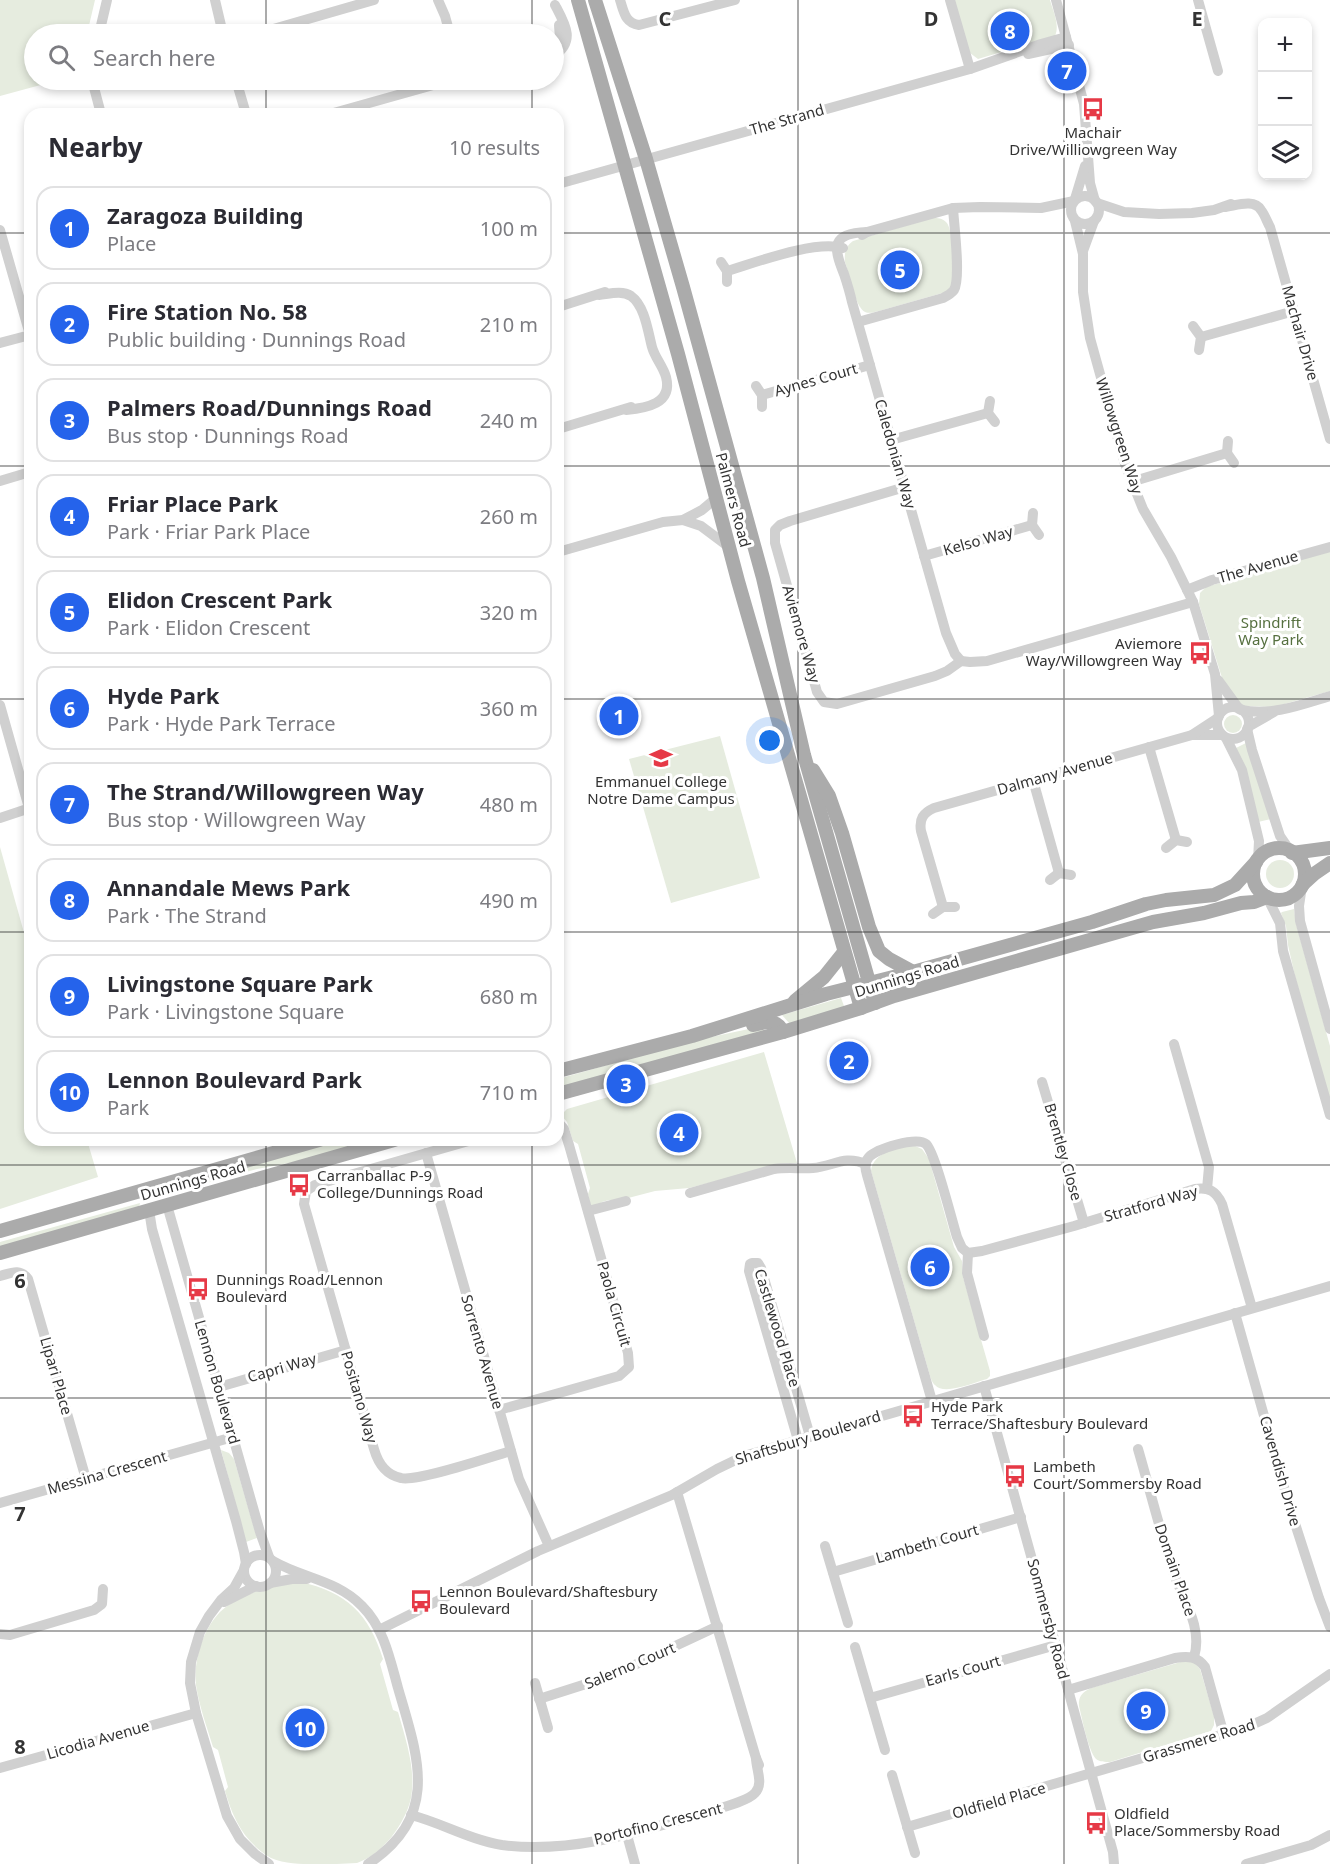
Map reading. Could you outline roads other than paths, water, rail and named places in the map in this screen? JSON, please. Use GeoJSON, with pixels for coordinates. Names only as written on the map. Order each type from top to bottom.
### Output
{"type":"FeatureCollection","features":[{"type":"Feature","properties":{"kind":"main road","name":"Palmers Road"},"geometry":{"type":"LineString","coordinates":[[578,0],[678,354],[715,499],[861,1008]]}},
{"type":"Feature","properties":{"kind":"main road","name":"Palmers Road"},"geometry":{"type":"LineString","coordinates":[[595,0],[646,159],[763,578],[804,755],[875,1003]]}},
{"type":"Feature","properties":{"kind":"main road"},"geometry":{"type":"LineString","coordinates":[[804,755],[829,796],[869,927],[879,951],[914,972]]}},
{"type":"Feature","properties":{"kind":"main road"},"geometry":{"type":"LineString","coordinates":[[1330,848],[1292,852],[1280,849],[1266,852],[1257,861],[1254,882],[1258,890],[1267,897],[1278,900],[1287,899],[1295,895],[1314,874],[1330,863]]}},
{"type":"Feature","properties":{"kind":"main road"},"geometry":{"type":"LineString","coordinates":[[1292,852],[1304,867],[1302,885]]}},
{"type":"Feature","properties":{"kind":"main road","name":"Dunnings Road"},"geometry":{"type":"LineString","coordinates":[[564,1069],[692,1036],[854,987],[1092,922],[1146,904],[1214,895],[1236,885],[1257,861]]}},
{"type":"Feature","properties":{"kind":"main road","name":"Dunnings Road"},"geometry":{"type":"LineString","coordinates":[[564,1092],[783,1032],[910,991],[1153,922],[1204,913],[1267,897]]}},
{"type":"Feature","properties":{"kind":"main road"},"geometry":{"type":"LineString","coordinates":[[789,1006],[825,977],[844,952]]}},
{"type":"Feature","properties":{"kind":"main road"},"geometry":{"type":"LineString","coordinates":[[734,1023],[747,1027],[776,1022],[783,1032]]}},
{"type":"Feature","properties":{"kind":"main road","name":"Dunnings Road"},"geometry":{"type":"LineString","coordinates":[[0,1231],[298,1146]]}},
{"type":"Feature","properties":{"kind":"main road","name":"Dunnings Road"},"geometry":{"type":"LineString","coordinates":[[0,1253],[372,1146]]}},
{"type":"Feature","properties":{"kind":"main road"},"geometry":{"type":"LineString","coordinates":[[162,1185],[167,1205]]}},
{"type":"Feature","properties":{"kind":"main road"},"geometry":{"type":"LineString","coordinates":[[145,1190],[149,1210]]}},
{"type":"Feature","properties":{"kind":"street"},"geometry":{"type":"LineString","coordinates":[[101,24],[107,0]]}},
{"type":"Feature","properties":{"kind":"street"},"geometry":{"type":"LineString","coordinates":[[215,0],[221,24]]}},
{"type":"Feature","properties":{"kind":"street"},"geometry":{"type":"LineString","coordinates":[[291,24],[374,0]]}},
{"type":"Feature","properties":{"kind":"street"},"geometry":{"type":"LineString","coordinates":[[438,0],[446,16]]}},
{"type":"Feature","properties":{"kind":"street"},"geometry":{"type":"LineString","coordinates":[[445,0],[448,24]]}},
{"type":"Feature","properties":{"kind":"street"},"geometry":{"type":"LineString","coordinates":[[620,0],[626,18],[635,25],[651,23],[735,0]]}},
{"type":"Feature","properties":{"kind":"street"},"geometry":{"type":"LineString","coordinates":[[950,0],[970,69]]}},
{"type":"Feature","properties":{"kind":"street"},"geometry":{"type":"LineString","coordinates":[[1041,208],[1086,224],[1095,220],[1099,212],[1090,183],[1084,104],[1056,0]]}},
{"type":"Feature","properties":{"kind":"street"},"geometry":{"type":"LineString","coordinates":[[1198,0],[1218,71]]}},
{"type":"Feature","properties":{"kind":"street"},"geometry":{"type":"LineString","coordinates":[[554,2],[558,24]]}},
{"type":"Feature","properties":{"kind":"street"},"geometry":{"type":"LineString","coordinates":[[554,2],[563,20],[567,36],[564,47]]}},
{"type":"Feature","properties":{"kind":"street","name":"The Strand"},"geometry":{"type":"LineString","coordinates":[[564,182],[970,69],[1016,54],[1033,53],[1068,41]]}},
{"type":"Feature","properties":{"kind":"street"},"geometry":{"type":"LineString","coordinates":[[95,90],[99,108]]}},
{"type":"Feature","properties":{"kind":"street"},"geometry":{"type":"LineString","coordinates":[[239,90],[244,108]]}},
{"type":"Feature","properties":{"kind":"street"},"geometry":{"type":"LineString","coordinates":[[351,108],[415,90]]}},
{"type":"Feature","properties":{"kind":"street"},"geometry":{"type":"LineString","coordinates":[[1074,220],[1070,208],[1087,160]]}},
{"type":"Feature","properties":{"kind":"street"},"geometry":{"type":"LineString","coordinates":[[725,271],[812,247],[824,245],[840,247],[842,238],[848,235],[867,232],[953,208],[1041,208],[1084,196],[1091,197],[1096,202]]}},
{"type":"Feature","properties":{"kind":"street","name":"Machair Drive"},"geometry":{"type":"LineString","coordinates":[[1095,220],[1124,212],[1181,214],[1224,207],[1247,198],[1252,198],[1264,205],[1330,439]]}},
{"type":"Feature","properties":{"kind":"street","name":"Machair Drive"},"geometry":{"type":"LineString","coordinates":[[1096,202],[1124,212]]}},
{"type":"Feature","properties":{"kind":"street"},"geometry":{"type":"LineString","coordinates":[[858,322],[943,298],[953,291],[957,273],[953,208]]}},
{"type":"Feature","properties":{"kind":"street","name":"Willowgreen Way"},"geometry":{"type":"LineString","coordinates":[[1074,220],[1083,254],[1083,292],[1090,338],[1122,455],[1131,482],[1150,523],[1171,557],[1193,602],[1215,674],[1218,717]]}},
{"type":"Feature","properties":{"kind":"street","name":"Willowgreen Way"},"geometry":{"type":"LineString","coordinates":[[1083,254],[1095,220]]}},
{"type":"Feature","properties":{"kind":"street"},"geometry":{"type":"LineString","coordinates":[[0,230],[24,314]]}},
{"type":"Feature","properties":{"kind":"street","name":"Caledonian Way"},"geometry":{"type":"LineString","coordinates":[[840,247],[836,251],[837,258],[858,322],[946,633],[949,653],[958,663]]}},
{"type":"Feature","properties":{"kind":"street"},"geometry":{"type":"LineString","coordinates":[[564,305],[599,295],[626,293],[634,298],[644,317],[658,363],[660,379],[657,392],[649,400],[626,410],[564,427]]}},
{"type":"Feature","properties":{"kind":"street"},"geometry":{"type":"LineString","coordinates":[[1201,337],[1294,311]]}},
{"type":"Feature","properties":{"kind":"street"},"geometry":{"type":"LineString","coordinates":[[1193,326],[1201,337],[1199,350]]}},
{"type":"Feature","properties":{"kind":"street"},"geometry":{"type":"LineString","coordinates":[[0,343],[24,337]]}},
{"type":"Feature","properties":{"kind":"street","name":"Aynes Court"},"geometry":{"type":"LineString","coordinates":[[760,396],[870,365]]}},
{"type":"Feature","properties":{"kind":"street"},"geometry":{"type":"LineString","coordinates":[[891,440],[989,407],[995,422]]}},
{"type":"Feature","properties":{"kind":"street"},"geometry":{"type":"LineString","coordinates":[[1131,482],[1228,447],[1234,463]]}},
{"type":"Feature","properties":{"kind":"street"},"geometry":{"type":"LineString","coordinates":[[0,481],[24,474]]}},
{"type":"Feature","properties":{"kind":"street","name":"Aviemore Way"},"geometry":{"type":"LineString","coordinates":[[905,488],[790,521],[775,530],[775,543],[817,692],[824,702],[837,704],[935,676],[958,663],[987,660],[1193,602]]}},
{"type":"Feature","properties":{"kind":"street"},"geometry":{"type":"LineString","coordinates":[[564,550],[663,522],[683,520],[702,510],[715,499]]}},
{"type":"Feature","properties":{"kind":"street","name":"Kelso Way"},"geometry":{"type":"LineString","coordinates":[[1033,513],[1032,525],[1039,535]]}},
{"type":"Feature","properties":{"kind":"street"},"geometry":{"type":"LineString","coordinates":[[683,520],[701,526],[729,548]]}},
{"type":"Feature","properties":{"kind":"street","name":"Kelso Way"},"geometry":{"type":"LineString","coordinates":[[924,555],[1032,525]]}},
{"type":"Feature","properties":{"kind":"street","name":"The Avenue"},"geometry":{"type":"LineString","coordinates":[[1187,590],[1212,580],[1330,547]]}},
{"type":"Feature","properties":{"kind":"street","name":"Willowgreen Way"},"geometry":{"type":"LineString","coordinates":[[1215,674],[1240,709]]}},
{"type":"Feature","properties":{"kind":"street"},"geometry":{"type":"LineString","coordinates":[[1257,861],[1259,841],[1242,770],[1217,726],[1218,717],[1229,708],[1252,712],[1274,712],[1329,700]]}},
{"type":"Feature","properties":{"kind":"street"},"geometry":{"type":"LineString","coordinates":[[0,705],[24,787]]}},
{"type":"Feature","properties":{"kind":"street"},"geometry":{"type":"LineString","coordinates":[[1240,709],[1248,719],[1252,750],[1280,836],[1292,852]]}},
{"type":"Feature","properties":{"kind":"street"},"geometry":{"type":"LineString","coordinates":[[1224,736],[1237,739],[1248,728],[1274,712]]}},
{"type":"Feature","properties":{"kind":"street","name":"Dalmany Avenue"},"geometry":{"type":"LineString","coordinates":[[1192,735],[1218,717]]}},
{"type":"Feature","properties":{"kind":"street","name":"Dalmany Avenue"},"geometry":{"type":"LineString","coordinates":[[933,914],[949,907],[921,831],[921,818],[925,812],[1192,735],[1224,736]]}},
{"type":"Feature","properties":{"kind":"street"},"geometry":{"type":"LineString","coordinates":[[1149,747],[1181,841],[1166,848]]}},
{"type":"Feature","properties":{"kind":"street"},"geometry":{"type":"LineString","coordinates":[[1034,780],[1059,873]]}},
{"type":"Feature","properties":{"kind":"street"},"geometry":{"type":"LineString","coordinates":[[0,818],[24,810]]}},
{"type":"Feature","properties":{"kind":"street"},"geometry":{"type":"LineString","coordinates":[[1050,880],[1059,873],[1071,875]]}},
{"type":"Feature","properties":{"kind":"street"},"geometry":{"type":"LineString","coordinates":[[1302,885],[1299,906],[1300,921],[1330,1029]]}},
{"type":"Feature","properties":{"kind":"street"},"geometry":{"type":"LineString","coordinates":[[1267,897],[1280,923],[1283,951],[1330,1115]]}},
{"type":"Feature","properties":{"kind":"street"},"geometry":{"type":"LineString","coordinates":[[1174,1044],[1207,1162],[1209,1171],[1207,1189]]}},
{"type":"Feature","properties":{"kind":"street","name":"Brentley Close"},"geometry":{"type":"LineString","coordinates":[[1042,1082],[1084,1223]]}},
{"type":"Feature","properties":{"kind":"street","name":"Paola Circuit"},"geometry":{"type":"LineString","coordinates":[[499,1410],[619,1376],[627,1370],[629,1364],[628,1353],[564,1129]]}},
{"type":"Feature","properties":{"kind":"street"},"geometry":{"type":"LineString","coordinates":[[932,1401],[867,1175],[866,1164],[870,1156],[881,1149],[918,1140],[926,1144],[934,1160],[957,1237],[962,1248],[968,1253],[967,1273],[984,1336]]}},
{"type":"Feature","properties":{"kind":"street"},"geometry":{"type":"LineString","coordinates":[[426,1153],[451,1146]]}},
{"type":"Feature","properties":{"kind":"street","name":"Positano Way"},"geometry":{"type":"LineString","coordinates":[[426,1153],[315,1185],[308,1189],[305,1195],[304,1204],[376,1457],[390,1473],[401,1478],[412,1478],[511,1451]]}},
{"type":"Feature","properties":{"kind":"street","name":"Sorrento Avenue"},"geometry":{"type":"LineString","coordinates":[[426,1153],[511,1451],[525,1495],[549,1546]]}},
{"type":"Feature","properties":{"kind":"street"},"geometry":{"type":"LineString","coordinates":[[690,1193],[786,1167],[811,1168],[849,1160],[866,1164]]}},
{"type":"Feature","properties":{"kind":"street","name":"Stratford Way"},"geometry":{"type":"LineString","coordinates":[[968,1253],[1084,1223],[1188,1191],[1207,1189],[1217,1194],[1222,1204],[1252,1308]]}},
{"type":"Feature","properties":{"kind":"street"},"geometry":{"type":"LineString","coordinates":[[588,1211],[626,1201]]}},
{"type":"Feature","properties":{"kind":"street","name":"Lennon Boulevard"},"geometry":{"type":"LineString","coordinates":[[167,1205],[260,1532],[271,1559]]}},
{"type":"Feature","properties":{"kind":"street","name":"Lennon Boulevard"},"geometry":{"type":"LineString","coordinates":[[149,1210],[152,1228],[240,1536],[245,1567]]}},
{"type":"Feature","properties":{"kind":"street","name":"Castlewood Place"},"geometry":{"type":"LineString","coordinates":[[798,1440],[749,1271],[752,1263],[759,1264],[761,1268],[810,1436]]}},
{"type":"Feature","properties":{"kind":"street","name":"Lipari Place"},"geometry":{"type":"LineString","coordinates":[[0,1276],[17,1271],[24,1274],[29,1281],[86,1479]]}},
{"type":"Feature","properties":{"kind":"street","name":"Shaftsbury Boulevard"},"geometry":{"type":"LineString","coordinates":[[380,1630],[549,1546],[677,1492],[737,1459],[1330,1286]]}},
{"type":"Feature","properties":{"kind":"street","name":"Cavendish Drive"},"geometry":{"type":"LineString","coordinates":[[1234,1313],[1293,1516],[1330,1627]]}},
{"type":"Feature","properties":{"kind":"street","name":"Capri Way"},"geometry":{"type":"LineString","coordinates":[[219,1387],[346,1350]]}},
{"type":"Feature","properties":{"kind":"street","name":"Sommersby Road"},"geometry":{"type":"LineString","coordinates":[[984,1386],[1113,1852],[1114,1864]]}},
{"type":"Feature","properties":{"kind":"street","name":"Messina Crescent"},"geometry":{"type":"LineString","coordinates":[[0,1503],[233,1437]]}},
{"type":"Feature","properties":{"kind":"street","name":"Domain Place"},"geometry":{"type":"LineString","coordinates":[[1138,1449],[1172,1570],[1187,1602],[1194,1626],[1196,1644],[1194,1657]]}},
{"type":"Feature","properties":{"kind":"street","name":"Portofino Crescent"},"geometry":{"type":"LineString","coordinates":[[411,1815],[478,1839],[503,1845],[568,1844],[627,1835],[755,1800],[763,1795],[762,1771],[756,1758],[677,1492]]}},
{"type":"Feature","properties":{"kind":"street","name":"Lambeth Court"},"geometry":{"type":"LineString","coordinates":[[833,1572],[1021,1517]]}},
{"type":"Feature","properties":{"kind":"street"},"geometry":{"type":"LineString","coordinates":[[825,1546],[848,1623]]}},
{"type":"Feature","properties":{"kind":"street"},"geometry":{"type":"LineString","coordinates":[[267,1864],[247,1847],[230,1822],[196,1713],[190,1683],[191,1662],[200,1632],[221,1600],[234,1588],[251,1558],[256,1555],[264,1555],[288,1569],[310,1575],[340,1589],[369,1613],[380,1630],[417,1759],[418,1787],[411,1815],[404,1829],[384,1853],[368,1864]]}},
{"type":"Feature","properties":{"kind":"street"},"geometry":{"type":"LineString","coordinates":[[270,1583],[276,1571],[271,1559]]}},
{"type":"Feature","properties":{"kind":"street"},"geometry":{"type":"LineString","coordinates":[[245,1567],[248,1580],[256,1586]]}},
{"type":"Feature","properties":{"kind":"street"},"geometry":{"type":"LineString","coordinates":[[214,1610],[224,1602],[256,1586],[292,1579],[316,1579]]}},
{"type":"Feature","properties":{"kind":"street"},"geometry":{"type":"LineString","coordinates":[[0,1634],[10,1635],[98,1608],[102,1604],[103,1589]]}},
{"type":"Feature","properties":{"kind":"street","name":"Salerno Court"},"geometry":{"type":"LineString","coordinates":[[540,1699],[611,1676],[717,1626]]}},
{"type":"Feature","properties":{"kind":"street","name":"Earls Court"},"geometry":{"type":"LineString","coordinates":[[870,1698],[1056,1645]]}},
{"type":"Feature","properties":{"kind":"street"},"geometry":{"type":"LineString","coordinates":[[855,1647],[885,1750]]}},
{"type":"Feature","properties":{"kind":"street"},"geometry":{"type":"LineString","coordinates":[[1068,1690],[1175,1658],[1194,1657],[1203,1664],[1207,1672],[1224,1735]]}},
{"type":"Feature","properties":{"kind":"street","name":"Grassmere Road"},"geometry":{"type":"LineString","coordinates":[[1091,1773],[1252,1726],[1330,1674]]}},
{"type":"Feature","properties":{"kind":"street"},"geometry":{"type":"LineString","coordinates":[[535,1683],[548,1728]]}},
{"type":"Feature","properties":{"kind":"street","name":"Licodia Avenue"},"geometry":{"type":"LineString","coordinates":[[0,1768],[196,1713]]}},
{"type":"Feature","properties":{"kind":"street","name":"Oldfield Place"},"geometry":{"type":"LineString","coordinates":[[908,1827],[1091,1773]]}},
{"type":"Feature","properties":{"kind":"street"},"geometry":{"type":"LineString","coordinates":[[892,1775],[915,1853]]}},
{"type":"Feature","properties":{"kind":"street"},"geometry":{"type":"LineString","coordinates":[[627,1835],[635,1864]]}},
{"type":"Feature","properties":{"kind":"street"},"geometry":{"type":"LineString","coordinates":[[1246,1864],[1311,1845],[1330,1835]]}},
{"type":"Feature","properties":{"kind":"street","name":"Sommersby Road"},"geometry":{"type":"LineString","coordinates":[[1113,1852],[1119,1864]]}},
{"type":"Feature","properties":{"kind":"place","name":"Annandale Mews Park"},"geometry":{"type":"Point","coordinates":[1010,31]}},
{"type":"Feature","properties":{"kind":"place","name":"The Strand/Willowgreen Way"},"geometry":{"type":"Point","coordinates":[1067,71]}},
{"type":"Feature","properties":{"kind":"place","name":"Machair Drive/Williowgreen Way"},"geometry":{"type":"Point","coordinates":[1093,109]}},
{"type":"Feature","properties":{"kind":"place","name":"Elidon Crescent Park"},"geometry":{"type":"Point","coordinates":[900,270]}},
{"type":"Feature","properties":{"kind":"place","name":"Aviemore Way/Willowgreen Way"},"geometry":{"type":"Point","coordinates":[1200,653]}},
{"type":"Feature","properties":{"kind":"place","name":"Zaragoza Building"},"geometry":{"type":"Point","coordinates":[619,716]}},
{"type":"Feature","properties":{"kind":"place","name":"Emmanuel College Notre Dame Campus"},"geometry":{"type":"Point","coordinates":[661,758]}},
{"type":"Feature","properties":{"kind":"place","name":"Fire Station No. 58"},"geometry":{"type":"Point","coordinates":[849,1061]}},
{"type":"Feature","properties":{"kind":"place","name":"Palmers Road/Dunnings Road"},"geometry":{"type":"Point","coordinates":[626,1084]}},
{"type":"Feature","properties":{"kind":"place","name":"Friar Place Park"},"geometry":{"type":"Point","coordinates":[679,1133]}},
{"type":"Feature","properties":{"kind":"place","name":"Carranballac P-9 College/Dunnings Road"},"geometry":{"type":"Point","coordinates":[299,1185]}},
{"type":"Feature","properties":{"kind":"place","name":"Hyde Park"},"geometry":{"type":"Point","coordinates":[930,1267]}},
{"type":"Feature","properties":{"kind":"place","name":"Dunnings Road/Lennon Boulevard"},"geometry":{"type":"Point","coordinates":[198,1289]}},
{"type":"Feature","properties":{"kind":"place","name":"Hyde Park Terrace/Shaftesbury Boulevard"},"geometry":{"type":"Point","coordinates":[913,1416]}},
{"type":"Feature","properties":{"kind":"place","name":"Lambeth Court/Sommersby Road"},"geometry":{"type":"Point","coordinates":[1015,1476]}},
{"type":"Feature","properties":{"kind":"place","name":"Lennon Boulevard/Shaftesbury Boulevard"},"geometry":{"type":"Point","coordinates":[421,1601]}},
{"type":"Feature","properties":{"kind":"place","name":"Livingstone Square Park"},"geometry":{"type":"Point","coordinates":[1146,1711]}},
{"type":"Feature","properties":{"kind":"place","name":"Lennon Boulevard Park"},"geometry":{"type":"Point","coordinates":[305,1728]}},
{"type":"Feature","properties":{"kind":"place","name":"Oldfield Place/Sommersby Road"},"geometry":{"type":"Point","coordinates":[1096,1823]}},
{"type":"Feature","properties":{"kind":"park label","name":"Spindrift Way Park"},"geometry":{"type":"Point","coordinates":[1271,632]}}]}
